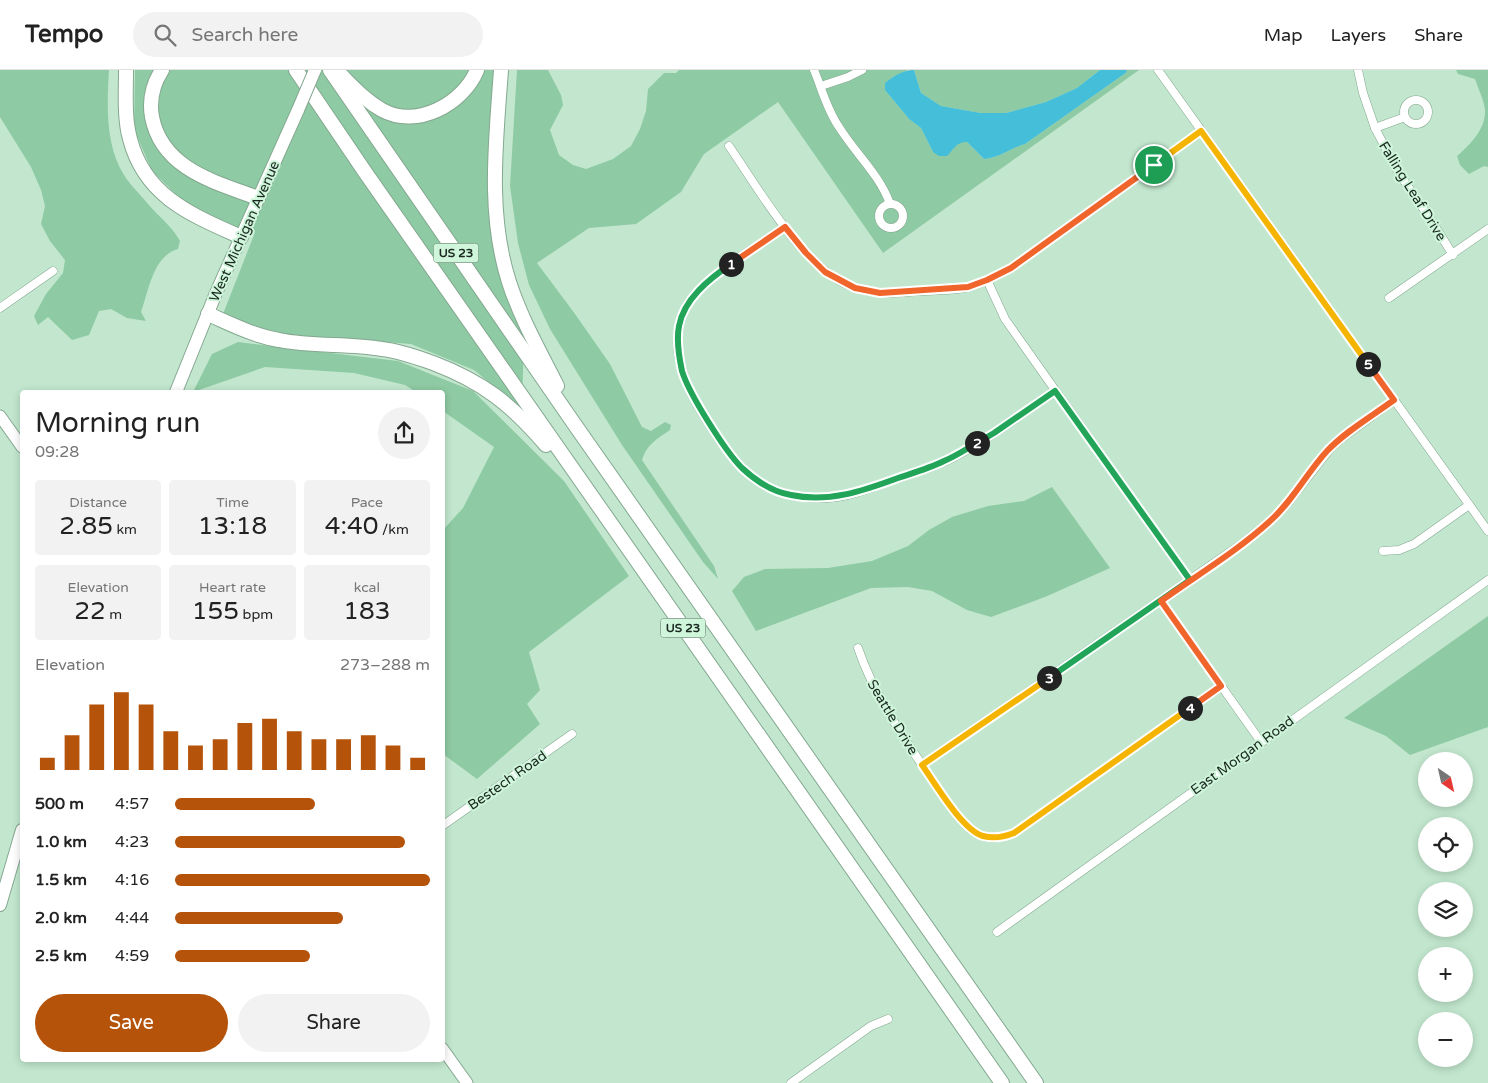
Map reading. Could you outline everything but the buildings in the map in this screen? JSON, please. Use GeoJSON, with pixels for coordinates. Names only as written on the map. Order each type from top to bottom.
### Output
{"type":"FeatureCollection","features":[{"type":"Feature","properties":{"kind":"highway"},"geometry":{"type":"LineString","coordinates":[[126,70],[126,115],[130,139],[137,158],[147,174],[158,189],[173,204],[194,216],[241,237]]}},
{"type":"Feature","properties":{"kind":"highway"},"geometry":{"type":"LineString","coordinates":[[162,70],[156,79],[150,107],[153,126],[162,145],[174,160],[185,167],[258,198]]}},
{"type":"Feature","properties":{"kind":"highway"},"geometry":{"type":"LineString","coordinates":[[290,70],[311,89]]}},
{"type":"Feature","properties":{"kind":"highway","name":"US 23"},"geometry":{"type":"LineString","coordinates":[[296,70],[311,89],[365,172],[599,508],[1002,1083]]}},
{"type":"Feature","properties":{"kind":"highway","name":"West Michigan Avenue"},"geometry":{"type":"LineString","coordinates":[[177,390],[241,237],[315,70]]}},
{"type":"Feature","properties":{"kind":"highway","name":"US 23"},"geometry":{"type":"LineString","coordinates":[[330,70],[575,425],[1036,1083]]}},
{"type":"Feature","properties":{"kind":"highway"},"geometry":{"type":"LineString","coordinates":[[336,70],[362,97],[383,111],[417,116],[446,106],[470,85],[477,70]]}},
{"type":"Feature","properties":{"kind":"highway"},"geometry":{"type":"LineString","coordinates":[[501,70],[495,145],[494,188],[499,238],[509,281],[524,321],[575,425]]}},
{"type":"Feature","properties":{"kind":"highway"},"geometry":{"type":"LineString","coordinates":[[208,314],[250,333],[279,340],[381,348],[410,354],[456,372],[480,384],[520,416],[599,508]]}},
{"type":"Feature","properties":{"kind":"highway"},"geometry":{"type":"LineString","coordinates":[[0,905],[20,837]]}},
{"type":"Feature","properties":{"kind":"main road"},"geometry":{"type":"LineString","coordinates":[[0,416],[20,445]]}},
{"type":"Feature","properties":{"kind":"main road"},"geometry":{"type":"LineString","coordinates":[[445,1052],[467,1083]]}},
{"type":"Feature","properties":{"kind":"street"},"geometry":{"type":"LineString","coordinates":[[814,70],[837,125],[885,190],[890,204]]}},
{"type":"Feature","properties":{"kind":"street"},"geometry":{"type":"LineString","coordinates":[[821,86],[862,70]]}},
{"type":"Feature","properties":{"kind":"street"},"geometry":{"type":"LineString","coordinates":[[1158,70],[1488,532]]}},
{"type":"Feature","properties":{"kind":"street","name":"Falling Leaf Drive"},"geometry":{"type":"LineString","coordinates":[[1358,70],[1363,93],[1375,128],[1398,172],[1453,255]]}},
{"type":"Feature","properties":{"kind":"street"},"geometry":{"type":"LineString","coordinates":[[1375,128],[1405,117]]}},
{"type":"Feature","properties":{"kind":"street"},"geometry":{"type":"LineString","coordinates":[[730,146],[785,227],[806,253],[825,272],[855,288],[880,293],[902,293],[968,287],[1011,268],[1201,131]]}},
{"type":"Feature","properties":{"kind":"street"},"geometry":{"type":"LineString","coordinates":[[785,227],[704,285],[687,305],[679,326],[678,349],[683,373],[698,404],[720,439],[741,467],[766,486],[790,495],[826,498],[862,491],[944,462],[994,433],[1055,391]]}},
{"type":"Feature","properties":{"kind":"street"},"geometry":{"type":"LineString","coordinates":[[1389,298],[1488,229]]}},
{"type":"Feature","properties":{"kind":"street"},"geometry":{"type":"LineString","coordinates":[[0,308],[53,271]]}},
{"type":"Feature","properties":{"kind":"street"},"geometry":{"type":"LineString","coordinates":[[987,280],[1006,319],[1190,580]]}},
{"type":"Feature","properties":{"kind":"street"},"geometry":{"type":"LineString","coordinates":[[922,765],[1161,601],[1269,522],[1287,504],[1328,450],[1394,400]]}},
{"type":"Feature","properties":{"kind":"street"},"geometry":{"type":"LineString","coordinates":[[1383,551],[1399,550],[1414,544],[1469,505]]}},
{"type":"Feature","properties":{"kind":"street","name":"East Morgan Road"},"geometry":{"type":"LineString","coordinates":[[997,932],[1488,580]]}},
{"type":"Feature","properties":{"kind":"street"},"geometry":{"type":"LineString","coordinates":[[1161,601],[1261,742]]}},
{"type":"Feature","properties":{"kind":"street","name":"Seattle Drive"},"geometry":{"type":"LineString","coordinates":[[858,648],[864,667],[887,712],[958,816],[973,831],[982,836],[993,838],[1004,837],[1014,833],[1221,686]]}},
{"type":"Feature","properties":{"kind":"street","name":"Bestech Road"},"geometry":{"type":"LineString","coordinates":[[445,824],[572,734]]}},
{"type":"Feature","properties":{"kind":"street"},"geometry":{"type":"LineString","coordinates":[[791,1083],[871,1026],[888,1019]]}},
{"type":"Feature","properties":{"kind":"green space"},"geometry":{"type":"Polygon","coordinates":[[[0,70],[109,70],[109,124],[113,151],[129,182],[180,241],[178,249],[163,259],[153,275],[141,312],[146,321],[127,318],[111,309],[99,311],[89,335],[72,340],[48,317],[38,325],[34,316],[46,294],[63,273],[65,260],[50,241],[41,224],[45,206],[41,190],[31,167],[0,117],[0,70]]]}},
{"type":"Feature","properties":{"kind":"green space"},"geometry":{"type":"Polygon","coordinates":[[[135,70],[494,70],[488,196],[498,268],[524,334],[522,409],[474,370],[411,344],[278,334],[223,314],[254,235],[187,205],[152,171],[134,129],[135,70]]]}},
{"type":"Feature","properties":{"kind":"green space"},"geometry":{"type":"Polygon","coordinates":[[[517,70],[548,70],[561,95],[563,105],[550,130],[559,155],[573,165],[586,169],[613,159],[631,146],[640,129],[646,111],[648,89],[664,73],[676,73],[679,70],[908,70],[893,77],[886,83],[885,90],[909,119],[921,128],[933,152],[952,150],[958,143],[967,142],[984,159],[995,157],[1025,144],[1127,72],[1126,70],[1139,70],[883,253],[778,102],[704,154],[681,192],[636,224],[589,228],[537,263],[610,364],[642,427],[651,431],[665,422],[671,425],[670,430],[649,446],[642,460],[714,566],[718,579],[703,562],[622,445],[550,329],[529,285],[518,243],[510,186],[517,70]]]}},
{"type":"Feature","properties":{"kind":"green space"},"geometry":{"type":"Polygon","coordinates":[[[914,70],[1100,70],[1077,88],[1046,102],[1006,113],[981,113],[941,106],[921,93],[914,70]]]}},
{"type":"Feature","properties":{"kind":"green space"},"geometry":{"type":"Polygon","coordinates":[[[1456,70],[1488,70],[1488,167],[1484,166],[1469,174],[1460,165],[1457,156],[1472,142],[1480,130],[1485,117],[1485,110],[1475,79],[1458,74],[1456,70]]]}},
{"type":"Feature","properties":{"kind":"green space"},"geometry":{"type":"Polygon","coordinates":[[[238,342],[398,361],[473,391],[564,481],[629,576],[529,652],[540,690],[527,704],[540,724],[477,779],[445,755],[445,528],[463,508],[494,447],[445,412],[445,390],[413,390],[405,385],[354,373],[265,367],[194,390],[212,354],[238,342]]]}},
{"type":"Feature","properties":{"kind":"green space"},"geometry":{"type":"Polygon","coordinates":[[[1052,487],[1110,568],[1045,597],[991,617],[967,610],[932,591],[908,587],[871,588],[756,631],[732,591],[744,577],[765,569],[828,568],[872,561],[908,546],[929,530],[952,517],[988,506],[1024,501],[1052,487]]]}},
{"type":"Feature","properties":{"kind":"green space"},"geometry":{"type":"Polygon","coordinates":[[[1488,616],[1488,727],[1410,755],[1386,736],[1344,718],[1488,616]]]}},
{"type":"Feature","properties":{"kind":"water"},"geometry":{"type":"Polygon","coordinates":[[[914,70],[921,93],[941,106],[981,113],[1006,113],[1046,102],[1077,88],[1100,70],[1126,70],[1127,72],[1025,144],[995,157],[984,159],[967,142],[958,145],[947,156],[939,156],[933,152],[921,128],[909,119],[885,90],[885,83],[892,78],[902,72],[914,70]]]}},
{"type":"Feature","properties":{"kind":"route"},"geometry":{"type":"LineString","coordinates":[[1201,131],[1394,400],[1328,450],[1287,504],[1269,522],[1243,543],[1161,601],[1221,686],[1014,833],[1004,837],[982,836],[973,831],[958,816],[922,765],[1190,580],[1055,391],[994,433],[944,462],[862,491],[826,498],[790,495],[766,486],[741,467],[720,439],[698,404],[683,373],[678,349],[679,326],[687,305],[704,285],[785,227],[806,253],[825,272],[855,288],[880,293],[902,293],[968,287],[1011,268],[1154,165],[1201,131]]}}]}
